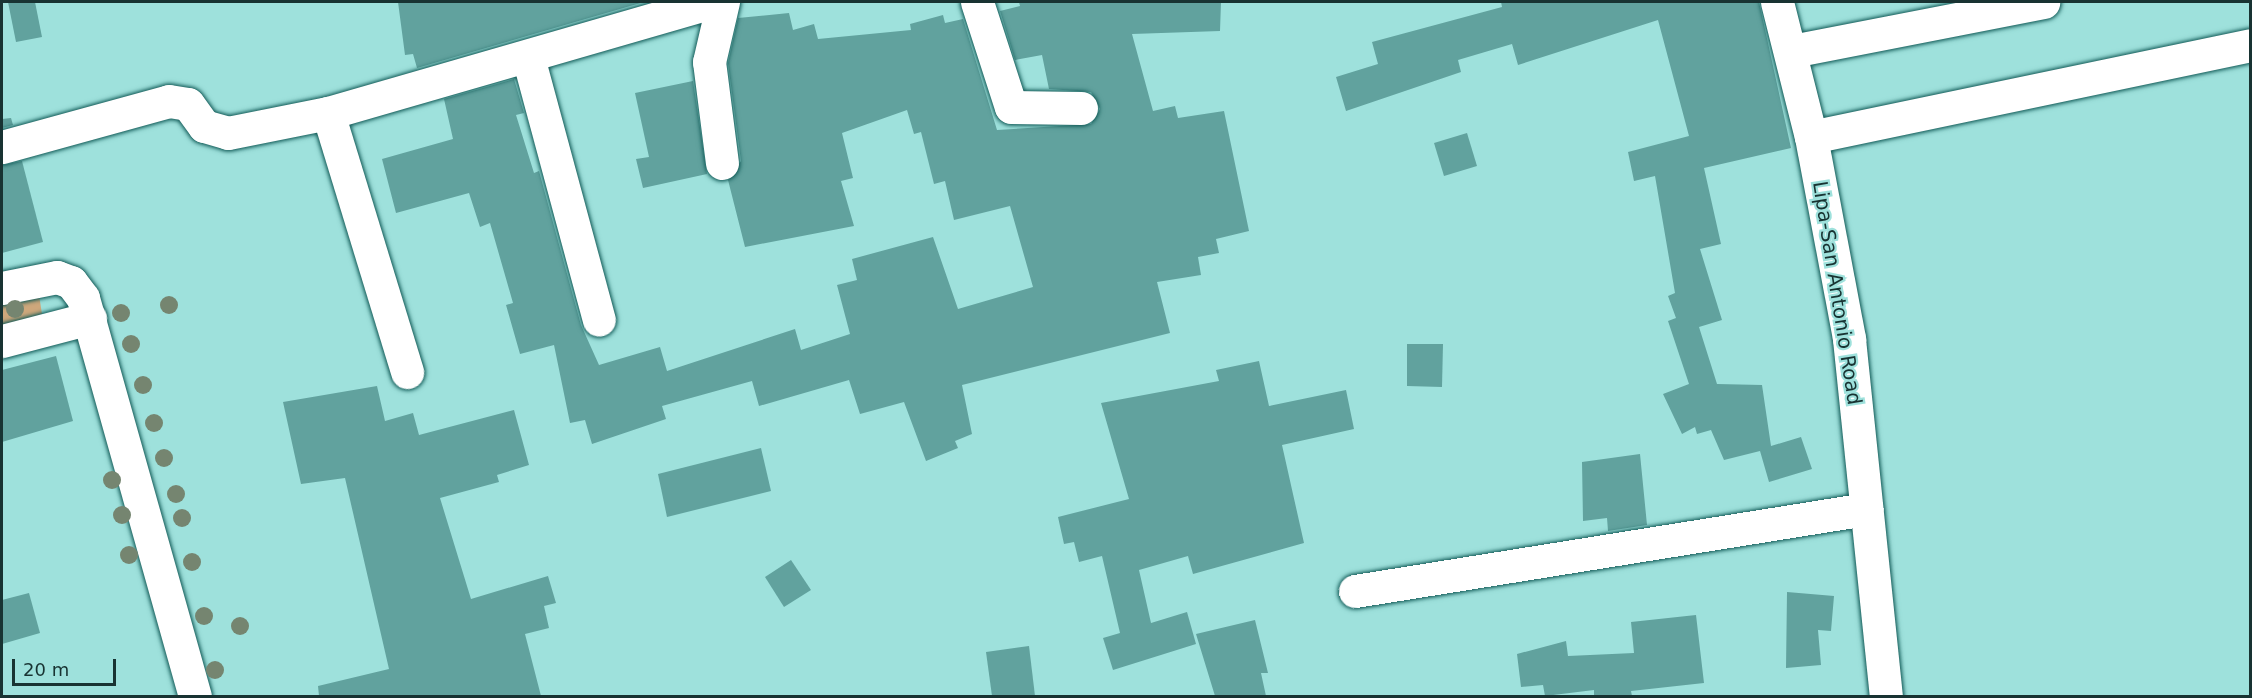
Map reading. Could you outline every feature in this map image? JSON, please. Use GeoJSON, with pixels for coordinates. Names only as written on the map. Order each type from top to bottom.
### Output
{"type":"FeatureCollection","features":[{"type":"Feature","properties":{"kind":"street"},"geometry":{"type":"LineString","coordinates":[[2,147],[169,101],[188,104],[204,126],[228,133],[328,113],[712,2]]}},
{"type":"Feature","properties":{"kind":"street"},"geometry":{"type":"LineString","coordinates":[[722,163],[709,62],[723,2]]}},
{"type":"Feature","properties":{"kind":"street"},"geometry":{"type":"LineString","coordinates":[[977,2],[1011,107],[1081,108]]}},
{"type":"Feature","properties":{"kind":"street","name":"Lipa-San Antonio Road"},"geometry":{"type":"LineString","coordinates":[[1777,2],[1811,136],[1849,339],[1886,696]]}},
{"type":"Feature","properties":{"kind":"street"},"geometry":{"type":"LineString","coordinates":[[1791,51],[2043,2]]}},
{"type":"Feature","properties":{"kind":"street"},"geometry":{"type":"LineString","coordinates":[[1811,136],[2250,45]]}},
{"type":"Feature","properties":{"kind":"street"},"geometry":{"type":"LineString","coordinates":[[528,57],[599,320]]}},
{"type":"Feature","properties":{"kind":"street"},"geometry":{"type":"LineString","coordinates":[[328,113],[407,372]]}},
{"type":"Feature","properties":{"kind":"street"},"geometry":{"type":"LineString","coordinates":[[2,288],[46,277],[65,279],[83,298],[195,696]]}},
{"type":"Feature","properties":{"kind":"street"},"geometry":{"type":"LineString","coordinates":[[2,341],[90,318]]}},
{"type":"Feature","properties":{"kind":"street"},"geometry":{"type":"LineString","coordinates":[[1355,591],[1866,509]]}},
{"type":"Feature","properties":{"kind":"shaded area"},"geometry":{"type":"Polygon","coordinates":[[[39,295],[42,314],[2,327],[2,301],[39,295]]]}},
{"type":"Feature","properties":{"kind":"building"},"geometry":{"type":"Polygon","coordinates":[[[8,2],[35,2],[42,37],[16,42],[8,2]]]}},
{"type":"Feature","properties":{"kind":"building"},"geometry":{"type":"Polygon","coordinates":[[[398,2],[644,2],[417,68],[413,54],[405,55],[398,2]]]}},
{"type":"Feature","properties":{"kind":"building"},"geometry":{"type":"Polygon","coordinates":[[[1019,2],[1221,2],[1220,31],[1132,34],[1153,111],[1175,106],[1178,118],[1224,111],[1249,231],[1216,239],[1219,253],[1198,257],[1201,275],[1157,282],[1170,333],[962,385],[972,434],[955,441],[958,448],[926,461],[904,402],[860,414],[849,380],[759,406],[752,381],[662,406],[666,419],[592,444],[585,420],[570,423],[554,345],[520,354],[506,305],[513,303],[490,223],[480,227],[469,193],[396,213],[382,159],[453,139],[444,99],[514,79],[524,113],[516,115],[534,173],[539,171],[581,325],[599,365],[660,347],[667,371],[795,329],[801,350],[850,334],[837,285],[857,280],[852,259],[933,237],[958,309],[1033,287],[1010,206],[954,220],[945,181],[934,184],[921,132],[914,134],[907,110],[842,133],[853,178],[841,181],[854,226],[745,247],[728,180],[741,161],[728,63],[738,18],[789,13],[793,30],[814,24],[818,39],[911,30],[910,24],[943,15],[945,23],[963,19],[997,130],[1091,124],[1100,109],[1091,92],[1049,89],[1042,55],[1015,60],[1000,11],[1020,6],[1019,2]]]}},
{"type":"Feature","properties":{"kind":"building"},"geometry":{"type":"Polygon","coordinates":[[[1501,2],[1759,2],[1791,148],[1704,168],[1721,244],[1700,249],[1722,320],[1699,327],[1717,384],[1762,385],[1771,446],[1801,437],[1812,469],[1769,482],[1760,451],[1724,460],[1711,430],[1697,434],[1695,427],[1682,434],[1663,394],[1689,384],[1668,321],[1676,318],[1668,296],[1675,293],[1655,176],[1634,181],[1628,152],[1689,136],[1658,20],[1518,65],[1512,44],[1458,60],[1461,72],[1346,111],[1336,77],[1378,64],[1372,42],[1502,7],[1501,2]]]}},
{"type":"Feature","properties":{"kind":"building"},"geometry":{"type":"Polygon","coordinates":[[[693,81],[707,174],[643,188],[636,159],[649,157],[635,93],[693,81]]]}},
{"type":"Feature","properties":{"kind":"building"},"geometry":{"type":"Polygon","coordinates":[[[11,118],[13,125],[2,128],[2,119],[11,118]]]}},
{"type":"Feature","properties":{"kind":"building"},"geometry":{"type":"Polygon","coordinates":[[[1467,133],[1477,166],[1444,176],[1434,143],[1467,133]]]}},
{"type":"Feature","properties":{"kind":"building"},"geometry":{"type":"Polygon","coordinates":[[[22,161],[43,242],[2,253],[2,165],[22,161]]]}},
{"type":"Feature","properties":{"kind":"building"},"geometry":{"type":"Polygon","coordinates":[[[1407,344],[1443,344],[1442,387],[1407,386],[1407,344]]]}},
{"type":"Feature","properties":{"kind":"building"},"geometry":{"type":"Polygon","coordinates":[[[56,356],[73,421],[2,442],[2,370],[56,356]]]}},
{"type":"Feature","properties":{"kind":"building"},"geometry":{"type":"Polygon","coordinates":[[[1259,361],[1269,406],[1346,390],[1354,429],[1282,445],[1304,543],[1193,574],[1188,556],[1139,570],[1151,623],[1187,612],[1196,644],[1113,670],[1103,638],[1120,633],[1102,556],[1079,562],[1074,542],[1064,544],[1058,517],[1129,499],[1101,403],[1219,381],[1216,370],[1259,361]]]}},
{"type":"Feature","properties":{"kind":"building"},"geometry":{"type":"Polygon","coordinates":[[[377,386],[385,421],[413,413],[419,435],[514,410],[529,465],[497,475],[499,482],[440,498],[471,599],[548,576],[556,603],[544,606],[549,628],[525,634],[541,696],[319,696],[318,686],[389,669],[345,478],[301,484],[283,402],[377,386]]]}},
{"type":"Feature","properties":{"kind":"building"},"geometry":{"type":"Polygon","coordinates":[[[761,448],[771,491],[667,517],[658,474],[761,448]]]}},
{"type":"Feature","properties":{"kind":"building"},"geometry":{"type":"Polygon","coordinates":[[[1640,454],[1647,525],[1608,531],[1607,518],[1583,521],[1582,462],[1640,454]]]}},
{"type":"Feature","properties":{"kind":"building"},"geometry":{"type":"Polygon","coordinates":[[[791,560],[811,590],[784,607],[765,577],[791,560]]]}},
{"type":"Feature","properties":{"kind":"building"},"geometry":{"type":"Polygon","coordinates":[[[1787,592],[1834,596],[1831,631],[1818,630],[1821,665],[1786,668],[1787,592]]]}},
{"type":"Feature","properties":{"kind":"building"},"geometry":{"type":"Polygon","coordinates":[[[29,593],[40,633],[2,644],[2,600],[29,593]]]}},
{"type":"Feature","properties":{"kind":"building"},"geometry":{"type":"Polygon","coordinates":[[[1696,615],[1704,683],[1631,691],[1632,696],[1594,696],[1594,690],[1545,696],[1543,685],[1521,687],[1517,654],[1566,641],[1568,656],[1634,653],[1631,622],[1696,615]]]}},
{"type":"Feature","properties":{"kind":"building"},"geometry":{"type":"Polygon","coordinates":[[[1255,620],[1268,673],[1261,673],[1266,696],[1215,696],[1196,634],[1255,620]]]}},
{"type":"Feature","properties":{"kind":"building"},"geometry":{"type":"Polygon","coordinates":[[[1029,646],[1035,696],[992,696],[986,652],[1029,646]]]}}]}
